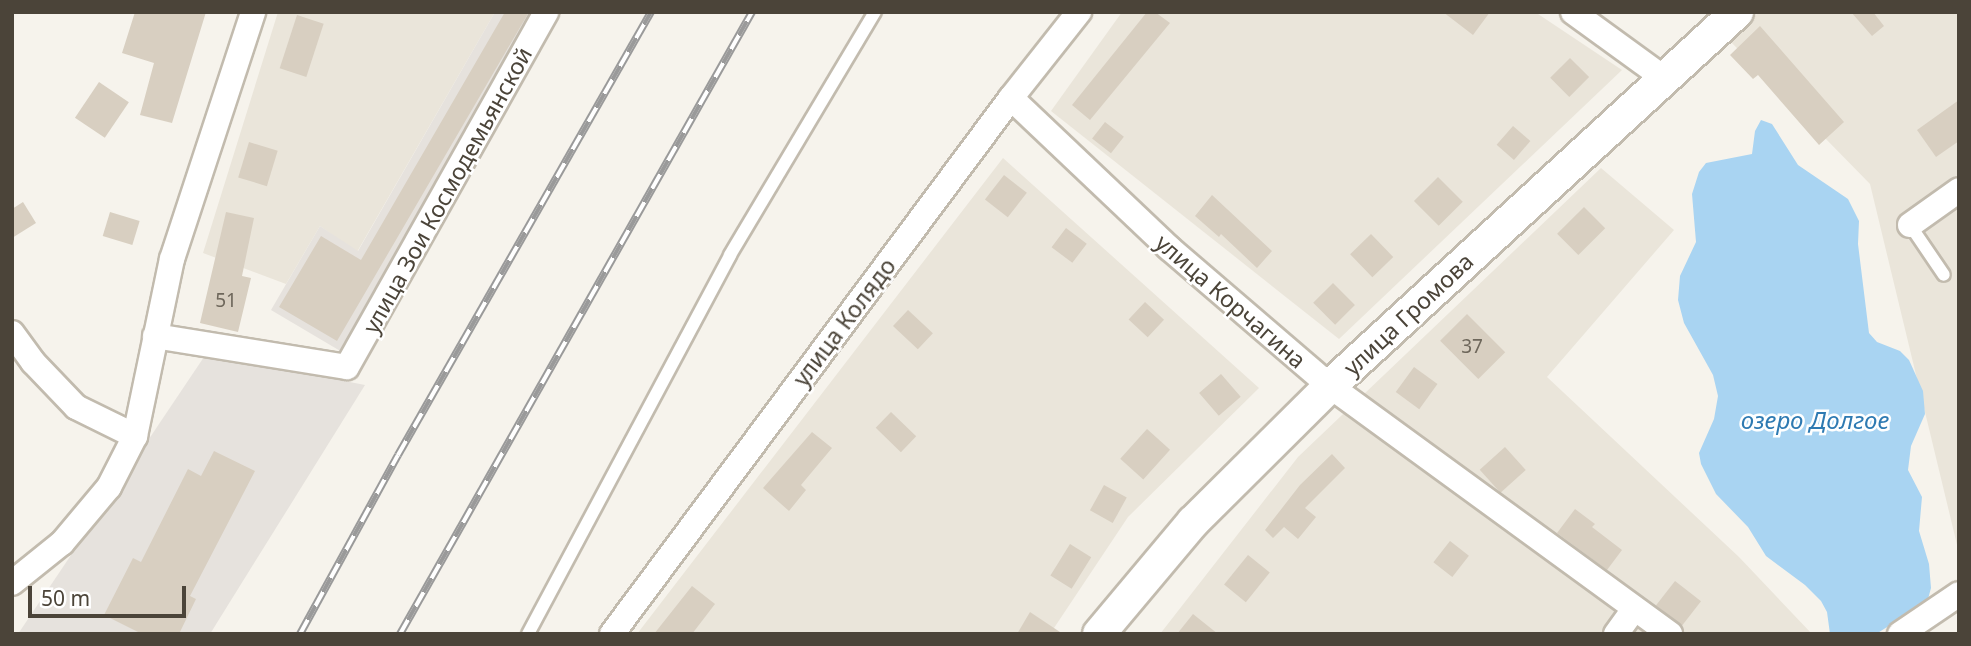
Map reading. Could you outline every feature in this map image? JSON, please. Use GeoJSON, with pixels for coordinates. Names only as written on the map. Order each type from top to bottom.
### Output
{"type":"FeatureCollection","features":[{"type":"Feature","properties":{"kind":"street"},"geometry":{"type":"LineString","coordinates":[[12,583],[62,543],[109,487],[135,436],[172,259],[253,12]]}},
{"type":"Feature","properties":{"kind":"street","name":"улица Зои Космодемьянской"},"geometry":{"type":"LineString","coordinates":[[155,336],[347,367],[546,12]]}},
{"type":"Feature","properties":{"kind":"street","name":"улица Колядо"},"geometry":{"type":"LineString","coordinates":[[611,634],[1011,98],[1079,12]]}},
{"type":"Feature","properties":{"kind":"street"},"geometry":{"type":"LineString","coordinates":[[1573,12],[1664,78]]}},
{"type":"Feature","properties":{"kind":"street","name":"улица Громова"},"geometry":{"type":"LineString","coordinates":[[1099,634],[1193,522],[1330,386],[1737,12]]}},
{"type":"Feature","properties":{"kind":"street","name":"улица Корчагина"},"geometry":{"type":"LineString","coordinates":[[1011,98],[1169,247],[1330,386],[1670,634]]}},
{"type":"Feature","properties":{"kind":"street"},"geometry":{"type":"LineString","coordinates":[[1910,225],[1959,190]]}},
{"type":"Feature","properties":{"kind":"street"},"geometry":{"type":"LineString","coordinates":[[12,333],[33,362],[76,407],[135,436]]}},
{"type":"Feature","properties":{"kind":"street"},"geometry":{"type":"LineString","coordinates":[[1900,634],[1959,594]]}},
{"type":"Feature","properties":{"kind":"street"},"geometry":{"type":"LineString","coordinates":[[1616,634],[1634,609]]}},
{"type":"Feature","properties":{"kind":"lane"},"geometry":{"type":"LineString","coordinates":[[528,634],[730,255],[875,12]]}},
{"type":"Feature","properties":{"kind":"lane"},"geometry":{"type":"LineString","coordinates":[[1910,225],[1944,275]]}},
{"type":"Feature","properties":{"kind":"shaded area"},"geometry":{"type":"Polygon","coordinates":[[[278,12],[495,12],[357,252],[320,226],[286,284],[203,253],[278,12]]]}},
{"type":"Feature","properties":{"kind":"shaded area"},"geometry":{"type":"Polygon","coordinates":[[[495,12],[535,12],[342,352],[271,310],[320,226],[358,251],[495,12]]]}},
{"type":"Feature","properties":{"kind":"shaded area"},"geometry":{"type":"Polygon","coordinates":[[[1122,12],[1535,12],[1622,70],[1339,339],[1051,111],[1122,12]]]}},
{"type":"Feature","properties":{"kind":"shaded area"},"geometry":{"type":"Polygon","coordinates":[[[1759,12],[1959,12],[1959,553],[1870,184],[1729,40],[1759,12]]]}},
{"type":"Feature","properties":{"kind":"shaded area"},"geometry":{"type":"Polygon","coordinates":[[[1003,158],[1259,388],[1128,517],[1050,634],[637,634],[1003,158]]]}},
{"type":"Feature","properties":{"kind":"shaded area"},"geometry":{"type":"Polygon","coordinates":[[[1601,168],[1674,230],[1547,377],[1739,557],[1812,634],[1160,634],[1298,457],[1601,168]]]}},
{"type":"Feature","properties":{"kind":"shaded area"},"geometry":{"type":"Polygon","coordinates":[[[206,354],[365,385],[210,634],[18,634],[206,354]]]}},
{"type":"Feature","properties":{"kind":"water","name":"озеро Долгое"},"geometry":{"type":"Polygon","coordinates":[[[1761,120],[1772,124],[1798,165],[1848,199],[1859,221],[1858,244],[1869,333],[1877,342],[1900,351],[1909,360],[1923,391],[1925,414],[1911,446],[1908,470],[1922,497],[1919,531],[1929,564],[1931,588],[1928,599],[1919,607],[1876,634],[1830,634],[1827,612],[1821,601],[1805,585],[1766,556],[1748,527],[1716,494],[1701,464],[1699,453],[1714,419],[1718,396],[1713,375],[1684,323],[1678,300],[1680,276],[1696,242],[1692,194],[1699,172],[1706,163],[1752,154],[1755,131],[1761,120]]]}},
{"type":"Feature","properties":{"kind":"building"},"geometry":{"type":"Polygon","coordinates":[[[135,12],[206,12],[172,123],[140,115],[154,63],[122,53],[135,12]]]}},
{"type":"Feature","properties":{"kind":"building"},"geometry":{"type":"Polygon","coordinates":[[[505,12],[529,12],[337,341],[279,307],[321,236],[361,260],[505,12]]]}},
{"type":"Feature","properties":{"kind":"building"},"geometry":{"type":"Polygon","coordinates":[[[1147,12],[1155,12],[1170,23],[1090,120],[1072,105],[1147,12]]]}},
{"type":"Feature","properties":{"kind":"building"},"geometry":{"type":"Polygon","coordinates":[[[1443,12],[1490,12],[1473,35],[1443,12]]]}},
{"type":"Feature","properties":{"kind":"building"},"geometry":{"type":"Polygon","coordinates":[[[1851,12],[1873,12],[1884,26],[1872,36],[1851,12]]]}},
{"type":"Feature","properties":{"kind":"building"},"geometry":{"type":"Polygon","coordinates":[[[297,15],[324,24],[306,77],[280,68],[297,15]]]}},
{"type":"Feature","properties":{"kind":"building"},"geometry":{"type":"Polygon","coordinates":[[[1760,26],[1844,122],[1819,145],[1758,75],[1753,79],[1730,55],[1760,26]]]}},
{"type":"Feature","properties":{"kind":"building"},"geometry":{"type":"Polygon","coordinates":[[[1570,58],[1589,77],[1569,97],[1550,78],[1570,58]]]}},
{"type":"Feature","properties":{"kind":"building"},"geometry":{"type":"Polygon","coordinates":[[[99,82],[129,102],[105,138],[75,118],[99,82]]]}},
{"type":"Feature","properties":{"kind":"building"},"geometry":{"type":"Polygon","coordinates":[[[1959,100],[1959,141],[1936,157],[1917,130],[1959,100]]]}},
{"type":"Feature","properties":{"kind":"building"},"geometry":{"type":"Polygon","coordinates":[[[1105,122],[1124,137],[1111,153],[1092,139],[1105,122]]]}},
{"type":"Feature","properties":{"kind":"building"},"geometry":{"type":"Polygon","coordinates":[[[1513,126],[1530,141],[1514,160],[1497,145],[1513,126]]]}},
{"type":"Feature","properties":{"kind":"building"},"geometry":{"type":"Polygon","coordinates":[[[249,142],[278,151],[267,186],[238,177],[249,142]]]}},
{"type":"Feature","properties":{"kind":"building"},"geometry":{"type":"Polygon","coordinates":[[[1004,175],[1027,193],[1008,217],[985,199],[1004,175]]]}},
{"type":"Feature","properties":{"kind":"building"},"geometry":{"type":"Polygon","coordinates":[[[1438,177],[1463,202],[1439,226],[1414,201],[1438,177]]]}},
{"type":"Feature","properties":{"kind":"building"},"geometry":{"type":"Polygon","coordinates":[[[1212,195],[1272,251],[1257,268],[1221,234],[1219,237],[1195,216],[1212,195]]]}},
{"type":"Feature","properties":{"kind":"building"},"geometry":{"type":"Polygon","coordinates":[[[23,202],[36,223],[12,238],[12,209],[23,202]]]}},
{"type":"Feature","properties":{"kind":"building"},"geometry":{"type":"Polygon","coordinates":[[[1584,207],[1605,228],[1578,255],[1557,234],[1584,207]]]}},
{"type":"Feature","properties":{"kind":"building"},"geometry":{"type":"Polygon","coordinates":[[[110,212],[140,221],[132,245],[103,236],[110,212]]]}},
{"type":"Feature","properties":{"kind":"building"},"geometry":{"type":"Polygon","coordinates":[[[226,212],[254,218],[242,276],[251,278],[238,332],[200,323],[226,212]]]}},
{"type":"Feature","properties":{"kind":"building"},"geometry":{"type":"Polygon","coordinates":[[[1066,228],[1087,244],[1072,263],[1052,247],[1066,228]]]}},
{"type":"Feature","properties":{"kind":"building"},"geometry":{"type":"Polygon","coordinates":[[[1371,234],[1393,257],[1372,277],[1350,254],[1371,234]]]}},
{"type":"Feature","properties":{"kind":"building"},"geometry":{"type":"Polygon","coordinates":[[[1333,283],[1355,305],[1335,325],[1313,303],[1333,283]]]}},
{"type":"Feature","properties":{"kind":"building"},"geometry":{"type":"Polygon","coordinates":[[[1145,302],[1164,320],[1148,337],[1129,320],[1145,302]]]}},
{"type":"Feature","properties":{"kind":"building"},"geometry":{"type":"Polygon","coordinates":[[[908,310],[933,333],[918,349],[893,326],[908,310]]]}},
{"type":"Feature","properties":{"kind":"building"},"geometry":{"type":"Polygon","coordinates":[[[1467,314],[1505,352],[1478,379],[1440,341],[1467,314]]]}},
{"type":"Feature","properties":{"kind":"building"},"geometry":{"type":"Polygon","coordinates":[[[1414,367],[1437,384],[1419,409],[1396,392],[1414,367]]]}},
{"type":"Feature","properties":{"kind":"building"},"geometry":{"type":"Polygon","coordinates":[[[1221,374],[1241,397],[1219,416],[1199,393],[1221,374]]]}},
{"type":"Feature","properties":{"kind":"building"},"geometry":{"type":"Polygon","coordinates":[[[891,412],[916,436],[901,452],[876,428],[891,412]]]}},
{"type":"Feature","properties":{"kind":"building"},"geometry":{"type":"Polygon","coordinates":[[[1147,429],[1170,450],[1143,479],[1120,459],[1147,429]]]}},
{"type":"Feature","properties":{"kind":"building"},"geometry":{"type":"Polygon","coordinates":[[[812,432],[832,448],[801,485],[806,490],[789,511],[763,488],[812,432]]]}},
{"type":"Feature","properties":{"kind":"building"},"geometry":{"type":"Polygon","coordinates":[[[1505,447],[1526,470],[1500,493],[1480,470],[1505,447]]]}},
{"type":"Feature","properties":{"kind":"building"},"geometry":{"type":"Polygon","coordinates":[[[214,451],[255,471],[190,596],[196,599],[179,634],[142,634],[104,615],[133,558],[141,562],[188,469],[201,476],[214,451]]]}},
{"type":"Feature","properties":{"kind":"building"},"geometry":{"type":"Polygon","coordinates":[[[1332,454],[1345,468],[1305,508],[1316,517],[1298,539],[1284,527],[1273,538],[1265,530],[1300,485],[1332,454]]]}},
{"type":"Feature","properties":{"kind":"building"},"geometry":{"type":"Polygon","coordinates":[[[1104,485],[1127,498],[1113,523],[1090,510],[1104,485]]]}},
{"type":"Feature","properties":{"kind":"building"},"geometry":{"type":"Polygon","coordinates":[[[1575,509],[1595,524],[1592,527],[1622,550],[1607,570],[1557,533],[1575,509]]]}},
{"type":"Feature","properties":{"kind":"building"},"geometry":{"type":"Polygon","coordinates":[[[1450,541],[1469,556],[1452,577],[1433,562],[1450,541]]]}},
{"type":"Feature","properties":{"kind":"building"},"geometry":{"type":"Polygon","coordinates":[[[1070,544],[1091,557],[1072,589],[1050,575],[1070,544]]]}},
{"type":"Feature","properties":{"kind":"building"},"geometry":{"type":"Polygon","coordinates":[[[1248,555],[1270,573],[1246,602],[1224,585],[1248,555]]]}},
{"type":"Feature","properties":{"kind":"building"},"geometry":{"type":"Polygon","coordinates":[[[1675,581],[1701,601],[1682,626],[1656,605],[1675,581]]]}},
{"type":"Feature","properties":{"kind":"building"},"geometry":{"type":"Polygon","coordinates":[[[692,586],[715,604],[692,634],[654,634],[692,586]]]}},
{"type":"Feature","properties":{"kind":"building"},"geometry":{"type":"Polygon","coordinates":[[[1030,612],[1063,634],[1017,634],[1030,612]]]}},
{"type":"Feature","properties":{"kind":"building"},"geometry":{"type":"Polygon","coordinates":[[[1193,614],[1218,634],[1177,634],[1193,614]]]}},
{"type":"Feature","properties":{"kind":"railway"},"geometry":{"type":"LineString","coordinates":[[300,634],[398,455],[651,12]]}},
{"type":"Feature","properties":{"kind":"railway"},"geometry":{"type":"LineString","coordinates":[[400,634],[752,12]]}}]}
